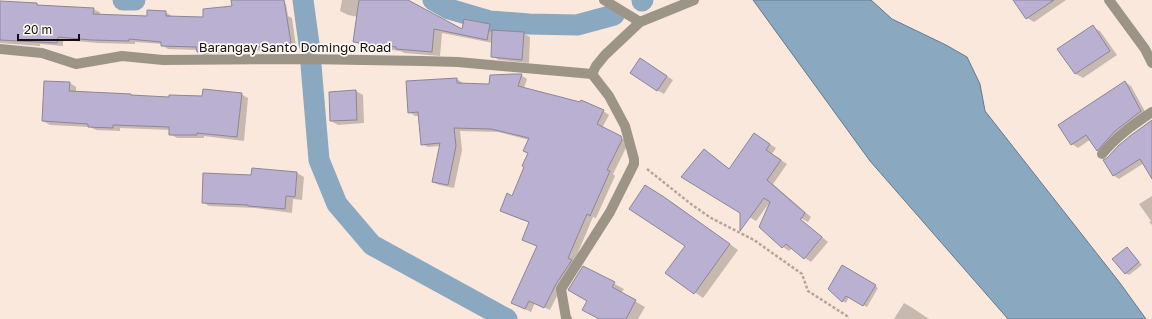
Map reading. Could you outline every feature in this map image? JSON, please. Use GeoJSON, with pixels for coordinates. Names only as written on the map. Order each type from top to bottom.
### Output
{"type":"FeatureCollection","features":[{"type":"Feature","properties":{"kind":"street"},"geometry":{"type":"LineString","coordinates":[[604,0],[640,22]]}},
{"type":"Feature","properties":{"kind":"street"},"geometry":{"type":"LineString","coordinates":[[567,319],[561,289],[610,212],[634,164],[625,126],[609,96],[592,74],[596,66],[605,55],[640,22],[694,0]]}},
{"type":"Feature","properties":{"kind":"street"},"geometry":{"type":"LineString","coordinates":[[1109,0],[1145,49],[1152,63]]}},
{"type":"Feature","properties":{"kind":"street","name":"Barangay Santo Domingo Road"},"geometry":{"type":"LineString","coordinates":[[0,50],[42,53],[76,64],[122,56],[163,60],[305,59],[422,61],[458,62],[592,74]]}},
{"type":"Feature","properties":{"kind":"street"},"geometry":{"type":"LineString","coordinates":[[1102,154],[1117,137],[1152,112]]}},
{"type":"Feature","properties":{"kind":"path"},"geometry":{"type":"LineString","coordinates":[[634,159],[711,218],[754,240],[802,274],[808,291],[847,316],[848,319]]}},
{"type":"Feature","properties":{"kind":"water"},"geometry":{"type":"Polygon","coordinates":[[[753,0],[871,0],[892,19],[946,45],[967,57],[980,84],[985,111],[1120,283],[1146,319],[1008,319],[870,161],[753,0]]]}},
{"type":"Feature","properties":{"kind":"building"},"geometry":{"type":"Polygon","coordinates":[[[231,0],[284,0],[291,43],[197,52],[196,47],[161,46],[161,42],[129,39],[129,41],[91,40],[58,37],[57,43],[0,40],[0,1],[37,3],[37,5],[94,8],[93,14],[147,16],[147,10],[166,11],[166,16],[203,17],[203,9],[232,6],[231,0]]]}},
{"type":"Feature","properties":{"kind":"building"},"geometry":{"type":"Polygon","coordinates":[[[359,0],[408,0],[462,29],[464,19],[490,24],[487,40],[434,29],[432,52],[396,49],[396,47],[353,42],[359,0]]]}},
{"type":"Feature","properties":{"kind":"building"},"geometry":{"type":"Polygon","coordinates":[[[1013,0],[1054,0],[1026,19],[1013,0]]]}},
{"type":"Feature","properties":{"kind":"building"},"geometry":{"type":"Polygon","coordinates":[[[1093,25],[1110,51],[1075,74],[1057,49],[1093,25]]]}},
{"type":"Feature","properties":{"kind":"building"},"geometry":{"type":"Polygon","coordinates":[[[492,30],[524,32],[522,60],[491,57],[492,30]]]}},
{"type":"Feature","properties":{"kind":"building"},"geometry":{"type":"Polygon","coordinates":[[[640,58],[667,76],[657,91],[630,73],[640,58]]]}},
{"type":"Feature","properties":{"kind":"building"},"geometry":{"type":"Polygon","coordinates":[[[522,74],[518,86],[580,102],[581,100],[604,110],[597,124],[621,136],[622,140],[607,170],[610,171],[590,216],[587,214],[568,258],[572,260],[556,284],[544,308],[529,301],[525,309],[511,303],[537,246],[522,240],[529,222],[500,211],[507,193],[512,196],[524,167],[522,166],[528,153],[523,151],[529,138],[491,129],[454,128],[456,146],[448,185],[432,182],[440,143],[421,145],[418,112],[408,113],[406,81],[457,78],[457,83],[489,84],[490,75],[522,74]]]}},
{"type":"Feature","properties":{"kind":"building"},"geometry":{"type":"Polygon","coordinates":[[[44,81],[70,82],[69,91],[131,95],[169,97],[169,95],[202,96],[203,89],[242,93],[237,137],[197,133],[197,135],[169,135],[169,127],[113,125],[113,128],[88,127],[88,124],[42,121],[44,81]]]}},
{"type":"Feature","properties":{"kind":"building"},"geometry":{"type":"Polygon","coordinates":[[[1125,81],[1141,111],[1115,131],[1097,151],[1086,135],[1071,145],[1058,125],[1125,81]]]}},
{"type":"Feature","properties":{"kind":"building"},"geometry":{"type":"Polygon","coordinates":[[[356,90],[357,120],[330,121],[329,92],[356,90]]]}},
{"type":"Feature","properties":{"kind":"building"},"geometry":{"type":"Polygon","coordinates":[[[1152,120],[1152,179],[1140,159],[1113,176],[1103,160],[1130,136],[1152,120]]]}},
{"type":"Feature","properties":{"kind":"building"},"geometry":{"type":"Polygon","coordinates":[[[754,133],[770,144],[766,150],[781,160],[767,180],[805,213],[800,219],[822,237],[804,259],[786,244],[782,248],[759,227],[770,202],[764,198],[740,231],[740,213],[681,177],[704,149],[729,169],[754,133]]]}},
{"type":"Feature","properties":{"kind":"building"},"geometry":{"type":"Polygon","coordinates":[[[252,168],[297,172],[295,197],[286,196],[285,209],[248,205],[202,203],[203,173],[251,175],[252,168]]]}},
{"type":"Feature","properties":{"kind":"building"},"geometry":{"type":"Polygon","coordinates":[[[645,185],[730,244],[694,294],[665,273],[685,246],[629,209],[645,185]]]}},
{"type":"Feature","properties":{"kind":"building"},"geometry":{"type":"Polygon","coordinates":[[[1127,247],[1139,262],[1125,274],[1112,259],[1127,247]]]}},
{"type":"Feature","properties":{"kind":"building"},"geometry":{"type":"Polygon","coordinates":[[[842,265],[876,285],[863,306],[846,296],[842,302],[828,289],[842,265]]]}},
{"type":"Feature","properties":{"kind":"building"},"geometry":{"type":"Polygon","coordinates":[[[583,266],[615,282],[612,287],[636,300],[626,319],[599,319],[582,310],[587,301],[568,290],[583,266]]]}},
{"type":"Feature","properties":{"kind":"waterway"},"geometry":{"type":"LineString","coordinates":[[123,0],[135,0]]}},
{"type":"Feature","properties":{"kind":"waterway"},"geometry":{"type":"LineString","coordinates":[[303,0],[309,44]]}},
{"type":"Feature","properties":{"kind":"waterway"},"geometry":{"type":"LineString","coordinates":[[433,0],[449,9],[490,21],[529,24],[577,25],[614,15]]}},
{"type":"Feature","properties":{"kind":"waterway"},"geometry":{"type":"LineString","coordinates":[[311,65],[319,160],[337,204],[372,245],[507,319]]}}]}
